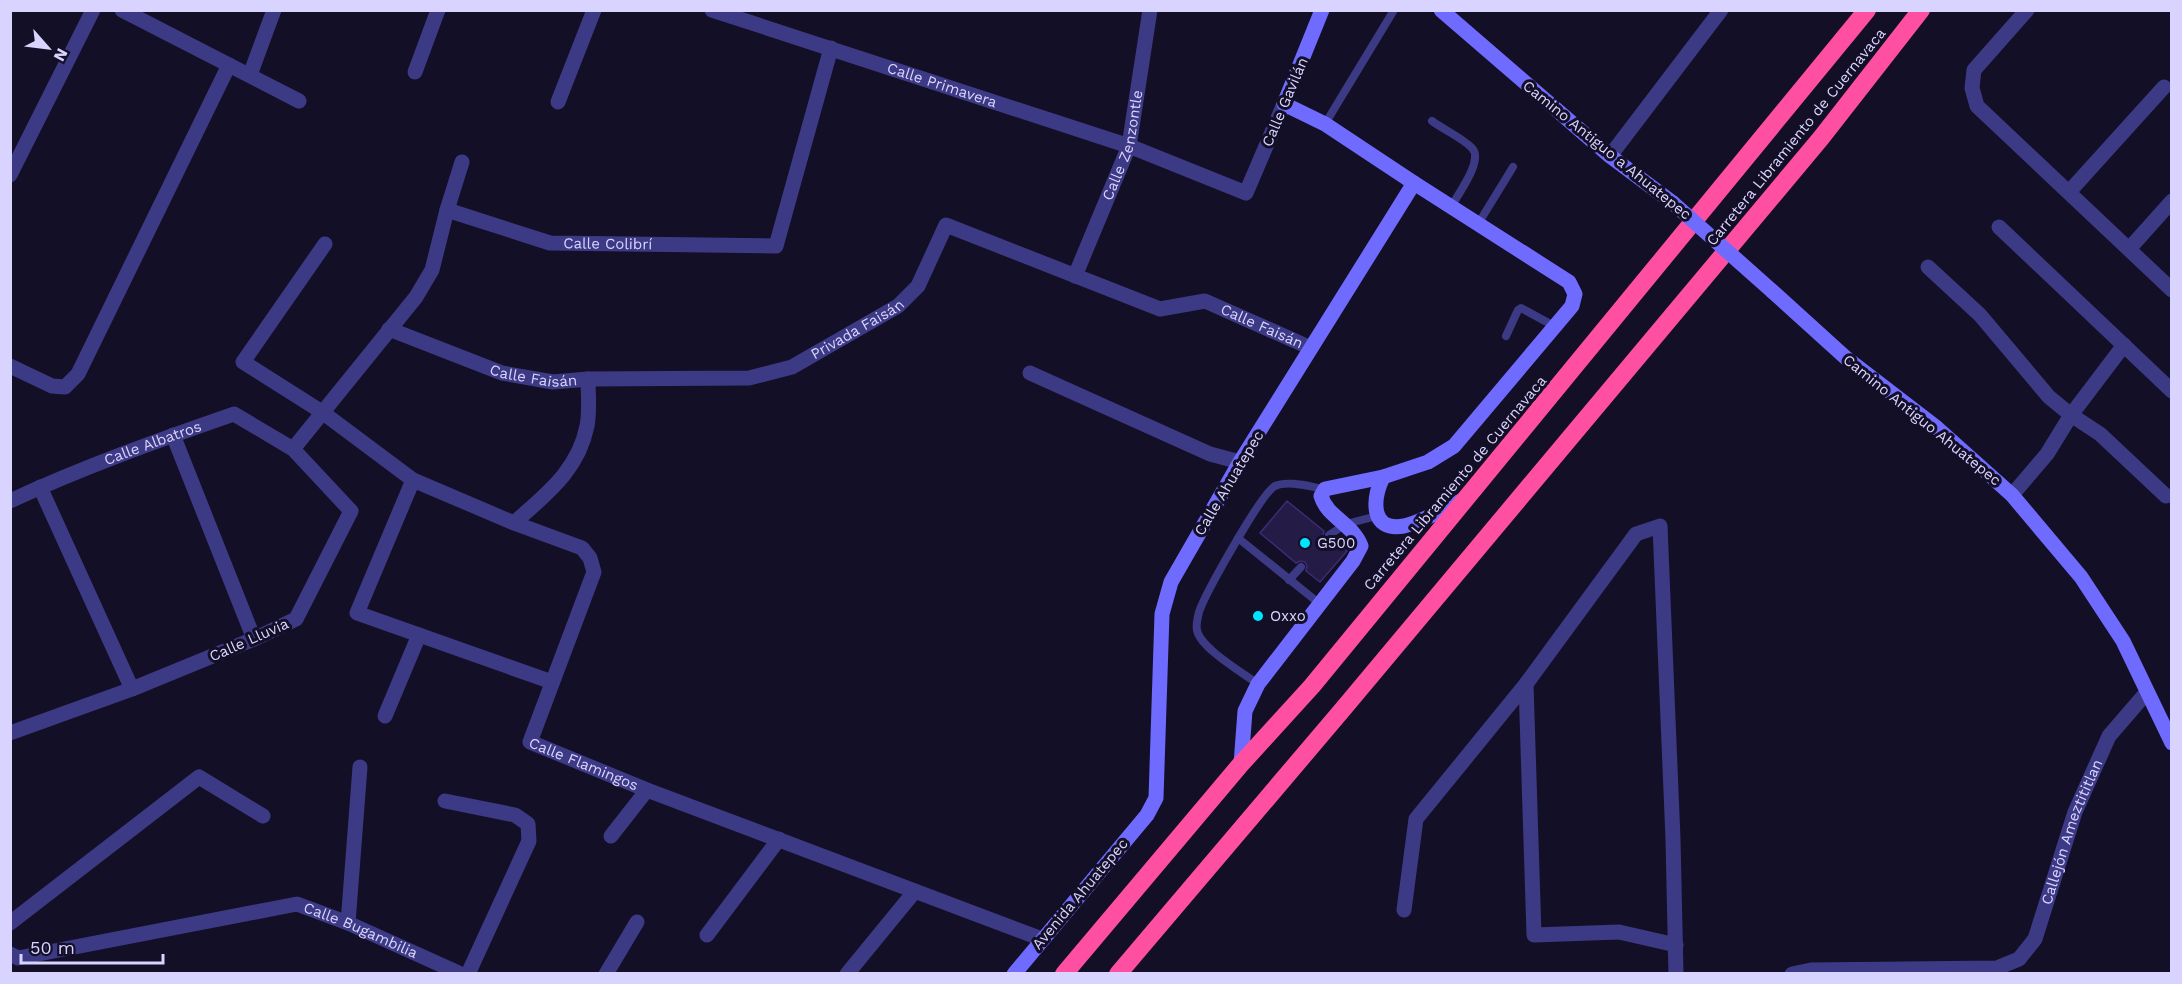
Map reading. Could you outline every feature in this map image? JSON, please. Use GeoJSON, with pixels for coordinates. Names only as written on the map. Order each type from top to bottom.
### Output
{"type":"FeatureCollection","features":[{"type":"Feature","properties":{"kind":"highway","name":"Carretera Libramiento de Cuernavaca"},"geometry":{"type":"LineString","coordinates":[[1064,974],[1241,764],[1312,686],[1787,111],[1867,10]]}},
{"type":"Feature","properties":{"kind":"highway","name":"Carretera Libramiento de Cuernavaca"},"geometry":{"type":"LineString","coordinates":[[1118,974],[1813,147],[1921,10]]}},
{"type":"Feature","properties":{"kind":"street"},"geometry":{"type":"LineString","coordinates":[[10,175],[93,10]]}},
{"type":"Feature","properties":{"kind":"street"},"geometry":{"type":"LineString","coordinates":[[122,10],[299,101]]}},
{"type":"Feature","properties":{"kind":"street"},"geometry":{"type":"LineString","coordinates":[[250,75],[274,10]]}},
{"type":"Feature","properties":{"kind":"street"},"geometry":{"type":"LineString","coordinates":[[415,72],[438,10]]}},
{"type":"Feature","properties":{"kind":"street"},"geometry":{"type":"LineString","coordinates":[[558,102],[594,10]]}},
{"type":"Feature","properties":{"kind":"street","name":"Calle Primavera"},"geometry":{"type":"LineString","coordinates":[[712,10],[1129,146],[1246,193]]}},
{"type":"Feature","properties":{"kind":"street","name":"Calle Zenzontle"},"geometry":{"type":"LineString","coordinates":[[1076,276],[1129,146],[1150,10]]}},
{"type":"Feature","properties":{"kind":"street","name":"Calle Gavilán"},"geometry":{"type":"LineString","coordinates":[[1246,193],[1322,10]]}},
{"type":"Feature","properties":{"kind":"street"},"geometry":{"type":"LineString","coordinates":[[1610,156],[1721,10]]}},
{"type":"Feature","properties":{"kind":"street"},"geometry":{"type":"LineString","coordinates":[[2027,10],[1974,70],[1972,88],[1977,106],[2172,290]]}},
{"type":"Feature","properties":{"kind":"street","name":"Camino Antiguo a Ahuatepec"},"geometry":{"type":"LineString","coordinates":[[1450,14],[1610,156],[1673,203],[1772,291]]}},
{"type":"Feature","properties":{"kind":"street","name":"Calle Colibrí"},"geometry":{"type":"LineString","coordinates":[[447,210],[550,243],[776,246],[831,48]]}},
{"type":"Feature","properties":{"kind":"street"},"geometry":{"type":"LineString","coordinates":[[10,366],[52,386],[65,387],[78,374],[229,65]]}},
{"type":"Feature","properties":{"kind":"street"},"geometry":{"type":"LineString","coordinates":[[2070,192],[2164,87]]}},
{"type":"Feature","properties":{"kind":"street"},"geometry":{"type":"LineString","coordinates":[[1241,764],[1245,711],[1258,684],[1353,561],[1360,546],[1357,535],[1324,506],[1321,496],[1325,489],[1383,477],[1428,462],[1454,446],[1556,327],[1572,306],[1575,294],[1569,282],[1325,124],[1284,104]]}},
{"type":"Feature","properties":{"kind":"street"},"geometry":{"type":"LineString","coordinates":[[293,449],[416,297],[432,270],[462,162]]}},
{"type":"Feature","properties":{"kind":"street","name":"Calle Ahuatepec"},"geometry":{"type":"LineString","coordinates":[[1147,815],[1156,798],[1162,614],[1171,582],[1240,462],[1414,183]]}},
{"type":"Feature","properties":{"kind":"street"},"geometry":{"type":"LineString","coordinates":[[2129,249],[2172,201]]}},
{"type":"Feature","properties":{"kind":"street","name":"Privada Faisán"},"geometry":{"type":"LineString","coordinates":[[588,379],[749,378],[792,367],[898,306],[918,286],[946,225],[1076,276]]}},
{"type":"Feature","properties":{"kind":"street"},"geometry":{"type":"LineString","coordinates":[[1999,227],[2172,391]]}},
{"type":"Feature","properties":{"kind":"street","name":"Calle Flamingos"},"geometry":{"type":"LineString","coordinates":[[325,244],[243,362],[322,412],[413,480],[514,523],[582,548],[590,558],[594,572],[530,742],[647,790],[1042,939]]}},
{"type":"Feature","properties":{"kind":"street"},"geometry":{"type":"LineString","coordinates":[[1928,267],[1980,315],[2049,397],[2100,434],[2166,496]]}},
{"type":"Feature","properties":{"kind":"street","name":"Calle Faisán"},"geometry":{"type":"LineString","coordinates":[[1076,276],[1160,309],[1205,301],[1311,348]]}},
{"type":"Feature","properties":{"kind":"street","name":"Camino Antiguo Ahuatepec"},"geometry":{"type":"LineString","coordinates":[[1772,291],[1846,358],[1936,428],[2012,495],[2080,577],[2123,641],[2172,743]]}},
{"type":"Feature","properties":{"kind":"street","name":"Calle Faisán"},"geometry":{"type":"LineString","coordinates":[[389,330],[502,373],[553,382],[588,379],[588,424],[577,458],[559,482],[514,523]]}},
{"type":"Feature","properties":{"kind":"street"},"geometry":{"type":"LineString","coordinates":[[2012,495],[2047,454],[2071,415],[2124,345]]}},
{"type":"Feature","properties":{"kind":"street"},"geometry":{"type":"LineString","coordinates":[[1030,373],[1210,454],[1240,462]]}},
{"type":"Feature","properties":{"kind":"street","name":"Calle Albatros"},"geometry":{"type":"LineString","coordinates":[[10,501],[173,435],[234,414],[293,449]]}},
{"type":"Feature","properties":{"kind":"street"},"geometry":{"type":"LineString","coordinates":[[173,435],[254,639]]}},
{"type":"Feature","properties":{"kind":"street","name":"Calle Lluvia"},"geometry":{"type":"LineString","coordinates":[[10,733],[132,689],[254,639],[296,619],[351,511],[293,449]]}},
{"type":"Feature","properties":{"kind":"street"},"geometry":{"type":"LineString","coordinates":[[1383,477],[1377,491],[1375,505],[1377,516],[1384,522],[1395,526],[1406,525],[1465,499]]}},
{"type":"Feature","properties":{"kind":"street"},"geometry":{"type":"LineString","coordinates":[[413,480],[357,613],[552,682]]}},
{"type":"Feature","properties":{"kind":"street"},"geometry":{"type":"LineString","coordinates":[[40,487],[132,689]]}},
{"type":"Feature","properties":{"kind":"street"},"geometry":{"type":"LineString","coordinates":[[1404,910],[1416,819],[1526,684],[1636,534],[1660,526],[1676,974]]}},
{"type":"Feature","properties":{"kind":"street"},"geometry":{"type":"LineString","coordinates":[[385,716],[419,635]]}},
{"type":"Feature","properties":{"kind":"street"},"geometry":{"type":"LineString","coordinates":[[1526,684],[1534,935],[1619,932],[1676,945]]}},
{"type":"Feature","properties":{"kind":"street","name":"Callejón Ameztititlan"},"geometry":{"type":"LineString","coordinates":[[1792,974],[1812,970],[1997,968],[2019,959],[2035,939],[2075,812],[2109,736],[2147,692]]}},
{"type":"Feature","properties":{"kind":"street"},"geometry":{"type":"LineString","coordinates":[[348,923],[360,767]]}},
{"type":"Feature","properties":{"kind":"street"},"geometry":{"type":"LineString","coordinates":[[10,923],[199,777],[263,816]]}},
{"type":"Feature","properties":{"kind":"street"},"geometry":{"type":"LineString","coordinates":[[611,836],[647,790]]}},
{"type":"Feature","properties":{"kind":"street"},"geometry":{"type":"LineString","coordinates":[[445,801],[514,816],[528,824],[529,841],[468,974]]}},
{"type":"Feature","properties":{"kind":"street","name":"Avenida Ahuatepec"},"geometry":{"type":"LineString","coordinates":[[1014,974],[1147,815]]}},
{"type":"Feature","properties":{"kind":"street"},"geometry":{"type":"LineString","coordinates":[[707,934],[779,839]]}},
{"type":"Feature","properties":{"kind":"street"},"geometry":{"type":"LineString","coordinates":[[847,974],[915,891]]}},
{"type":"Feature","properties":{"kind":"street","name":"Calle Bugambilia"},"geometry":{"type":"LineString","coordinates":[[10,954],[18,958],[297,904],[348,923],[440,969],[461,974]]}},
{"type":"Feature","properties":{"kind":"street"},"geometry":{"type":"LineString","coordinates":[[606,974],[637,922]]}},
{"type":"Feature","properties":{"kind":"lane"},"geometry":{"type":"LineString","coordinates":[[1325,124],[1394,10]]}},
{"type":"Feature","properties":{"kind":"lane"},"geometry":{"type":"LineString","coordinates":[[1432,121],[1473,148],[1477,157],[1451,207]]}},
{"type":"Feature","properties":{"kind":"lane"},"geometry":{"type":"LineString","coordinates":[[1478,224],[1513,167]]}},
{"type":"Feature","properties":{"kind":"lane"},"geometry":{"type":"LineString","coordinates":[[1506,336],[1521,308],[1556,327]]}},
{"type":"Feature","properties":{"kind":"lane"},"geometry":{"type":"LineString","coordinates":[[1258,684],[1206,646],[1197,630],[1199,612],[1238,538],[1274,486],[1286,484],[1325,489]]}},
{"type":"Feature","properties":{"kind":"lane"},"geometry":{"type":"LineString","coordinates":[[1329,536],[1346,524],[1377,516]]}},
{"type":"Feature","properties":{"kind":"lane"},"geometry":{"type":"LineString","coordinates":[[1238,538],[1320,604]]}},
{"type":"Feature","properties":{"kind":"lane"},"geometry":{"type":"LineString","coordinates":[[1290,580],[1301,567]]}},
{"type":"Feature","properties":{"kind":"building","name":"G500"},"geometry":{"type":"Polygon","coordinates":[[[1287,501],[1324,531],[1323,536],[1326,540],[1334,540],[1347,551],[1320,582],[1306,571],[1305,562],[1296,563],[1260,533],[1287,501]]]}},
{"type":"Feature","properties":{"kind":"place","name":"G500"},"geometry":{"type":"Point","coordinates":[1305,543]}},
{"type":"Feature","properties":{"kind":"place","name":"Oxxo"},"geometry":{"type":"Point","coordinates":[1258,616]}}]}
